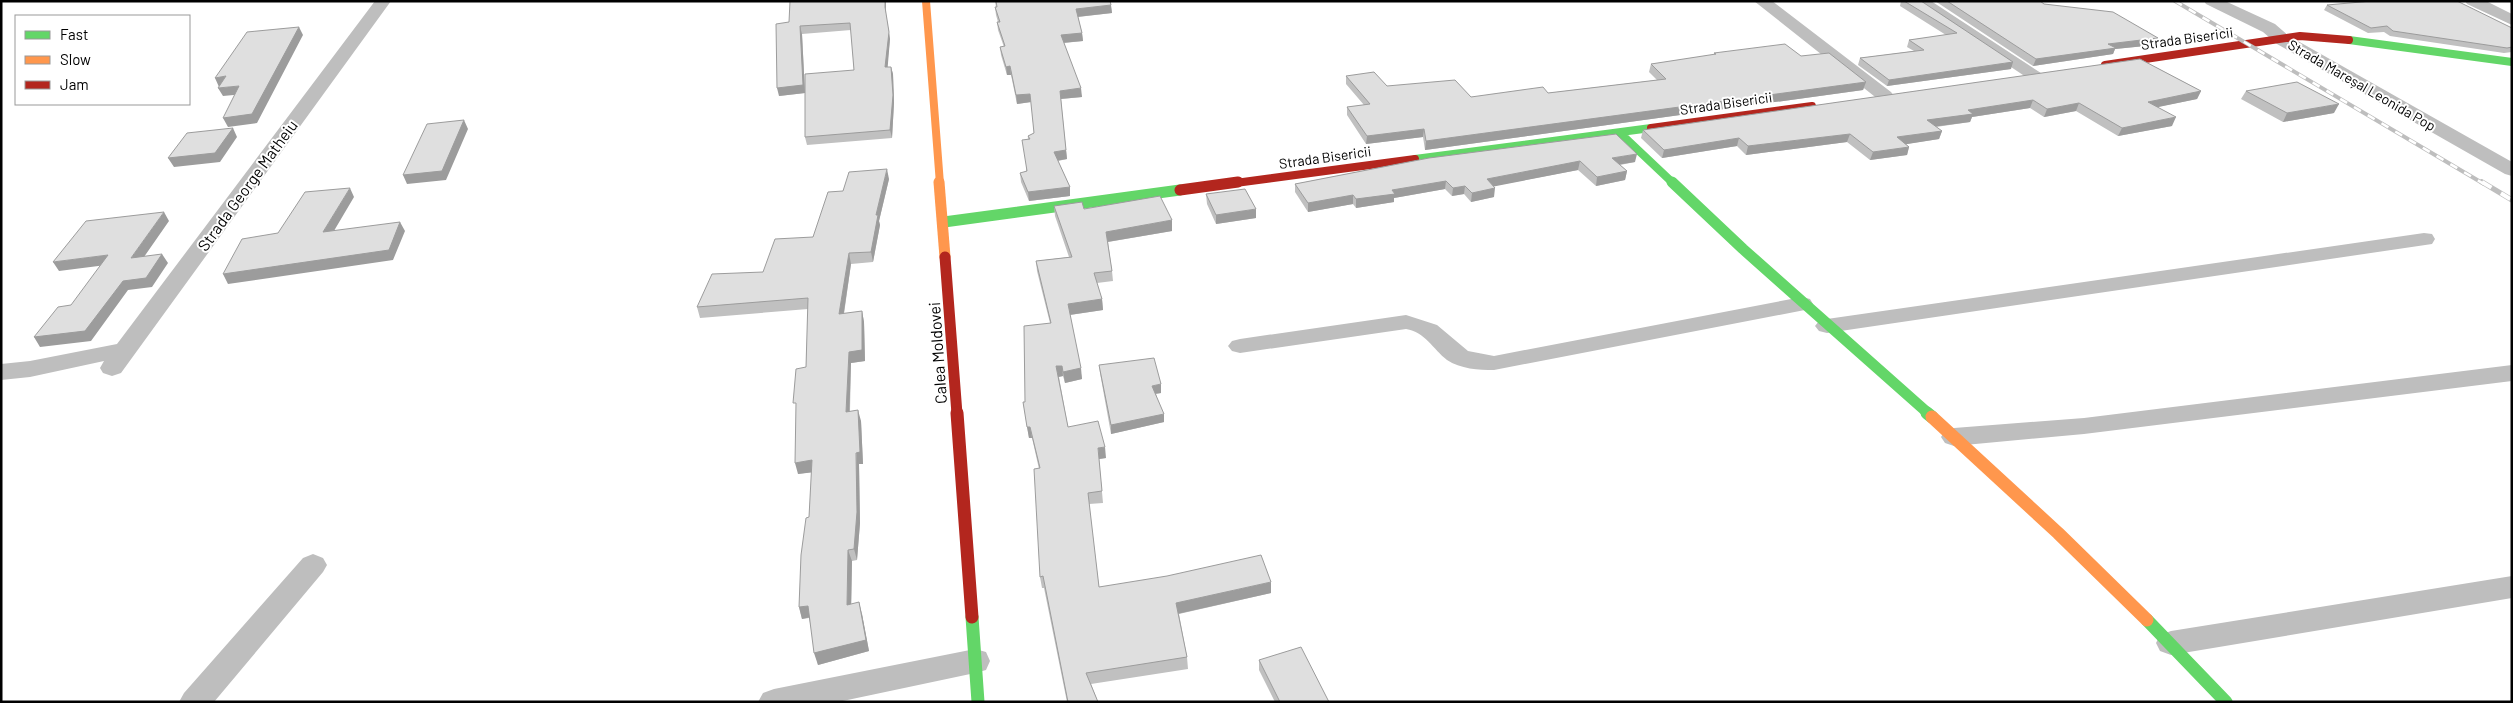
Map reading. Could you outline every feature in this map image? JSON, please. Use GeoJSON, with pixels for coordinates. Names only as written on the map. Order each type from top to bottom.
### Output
{"type":"FeatureCollection","features":[{"type":"Feature","properties":{"kind":"main road","name":"Calea Moldovei"},"geometry":{"type":"LineString","coordinates":[[926,1],[944,222],[978,702]]}},
{"type":"Feature","properties":{"kind":"main road","name":"Strada Bisericii"},"geometry":{"type":"LineString","coordinates":[[2093,67],[2300,36],[2350,39],[2512,62]]}},
{"type":"Feature","properties":{"kind":"main road"},"geometry":{"type":"LineString","coordinates":[[2016,78],[2040,75]]}},
{"type":"Feature","properties":{"kind":"main road"},"geometry":{"type":"LineString","coordinates":[[1866,99],[1890,95]]}},
{"type":"Feature","properties":{"kind":"main road","name":"Strada Bisericii"},"geometry":{"type":"LineString","coordinates":[[944,222],[1826,104]]}},
{"type":"Feature","properties":{"kind":"main road"},"geometry":{"type":"LineString","coordinates":[[1620,133],[1690,203],[1954,437],[2031,508],[2171,643],[2226,702]]}},
{"type":"Feature","properties":{"kind":"street","name":"Strada George Matheiu"},"geometry":{"type":"LineString","coordinates":[[1,372],[119,359],[383,1]]}},
{"type":"Feature","properties":{"kind":"street"},"geometry":{"type":"LineString","coordinates":[[1762,1],[1890,95]]}},
{"type":"Feature","properties":{"kind":"street"},"geometry":{"type":"LineString","coordinates":[[1920,1],[2040,75]]}},
{"type":"Feature","properties":{"kind":"street","name":"Strada Mareșal Leonida Pop"},"geometry":{"type":"LineString","coordinates":[[2212,1],[2269,28],[2283,40],[2512,170]]}},
{"type":"Feature","properties":{"kind":"street"},"geometry":{"type":"LineString","coordinates":[[2473,1],[2512,20]]}},
{"type":"Feature","properties":{"kind":"street"},"geometry":{"type":"LineString","coordinates":[[1827,326],[2424,239]]}},
{"type":"Feature","properties":{"kind":"street"},"geometry":{"type":"LineString","coordinates":[[1240,346],[1406,322],[1419,323],[1428,328],[1457,355],[1473,361],[1494,363],[1802,304]]}},
{"type":"Feature","properties":{"kind":"street"},"geometry":{"type":"LineString","coordinates":[[1954,437],[2084,426],[2512,373]]}},
{"type":"Feature","properties":{"kind":"street"},"geometry":{"type":"LineString","coordinates":[[195,702],[313,565]]}},
{"type":"Feature","properties":{"kind":"street"},"geometry":{"type":"LineString","coordinates":[[2171,643],[2512,587]]}},
{"type":"Feature","properties":{"kind":"street"},"geometry":{"type":"LineString","coordinates":[[774,702],[975,661]]}},
{"type":"Feature","properties":{"kind":"building"},"geometry":{"type":"Polygon","coordinates":[[[790,1],[885,1],[889,32],[885,67],[891,67],[893,95],[890,130],[805,137],[805,74],[854,70],[850,23],[800,26],[803,85],[777,88],[776,24],[789,22],[790,1]]]}},
{"type":"Feature","properties":{"kind":"building"},"geometry":{"type":"Polygon","coordinates":[[[996,1],[1110,1],[1111,5],[1076,9],[1082,33],[1061,35],[1081,88],[1060,91],[1066,150],[1054,152],[1070,187],[1028,192],[1020,173],[1027,171],[1022,140],[1030,139],[1028,136],[1034,133],[1030,94],[1016,95],[1010,66],[1006,67],[1000,47],[1005,46],[997,22],[1000,22],[995,7],[997,7],[996,1]]]}},
{"type":"Feature","properties":{"kind":"building"},"geometry":{"type":"Polygon","coordinates":[[[1904,1],[1921,1],[2013,62],[1889,80],[1860,58],[1924,50],[1909,40],[1957,33],[1904,1]]]}},
{"type":"Feature","properties":{"kind":"building"},"geometry":{"type":"Polygon","coordinates":[[[1947,1],[2040,1],[2044,4],[2113,12],[2158,38],[2108,44],[2116,48],[2036,59],[1947,1]]]}},
{"type":"Feature","properties":{"kind":"building"},"geometry":{"type":"Polygon","coordinates":[[[2372,1],[2457,1],[2512,28],[2512,47],[2507,48],[2393,31],[2387,26],[2371,28],[2327,5],[2372,1]]]}},
{"type":"Feature","properties":{"kind":"building"},"geometry":{"type":"Polygon","coordinates":[[[299,27],[252,114],[223,118],[239,86],[218,88],[226,76],[215,78],[247,32],[299,27]]]}},
{"type":"Feature","properties":{"kind":"building"},"geometry":{"type":"Polygon","coordinates":[[[1785,44],[1801,56],[1829,53],[1866,82],[1426,141],[1424,129],[1367,136],[1347,107],[1370,104],[1346,76],[1374,72],[1387,86],[1455,80],[1471,97],[1543,87],[1548,93],[1666,79],[1651,64],[1716,54],[1714,53],[1785,44]]]}},
{"type":"Feature","properties":{"kind":"building"},"geometry":{"type":"Polygon","coordinates":[[[2140,59],[2201,91],[2148,102],[2176,117],[2122,128],[2079,103],[2047,109],[2033,100],[1968,110],[1973,114],[1927,120],[1942,131],[1897,137],[1909,147],[1873,152],[1850,134],[1748,146],[1739,138],[1664,150],[1643,130],[2140,59]]]}},
{"type":"Feature","properties":{"kind":"building"},"geometry":{"type":"Polygon","coordinates":[[[2297,82],[2339,104],[2287,113],[2246,91],[2297,82]]]}},
{"type":"Feature","properties":{"kind":"building"},"geometry":{"type":"Polygon","coordinates":[[[464,120],[442,171],[403,175],[427,124],[464,120]]]}},
{"type":"Feature","properties":{"kind":"building"},"geometry":{"type":"Polygon","coordinates":[[[233,128],[215,153],[168,158],[187,133],[233,128]]]}},
{"type":"Feature","properties":{"kind":"building"},"geometry":{"type":"Polygon","coordinates":[[[1616,134],[1637,154],[1612,158],[1627,171],[1597,177],[1580,161],[1487,179],[1495,188],[1472,193],[1465,186],[1453,188],[1446,181],[1392,190],[1395,194],[1356,199],[1353,195],[1308,203],[1295,184],[1429,158],[1616,134]]]}},
{"type":"Feature","properties":{"kind":"building"},"geometry":{"type":"Polygon","coordinates":[[[887,169],[876,215],[878,215],[871,252],[849,253],[839,314],[862,311],[862,350],[849,352],[846,412],[858,410],[860,452],[856,453],[857,512],[854,549],[848,550],[847,605],[859,602],[866,640],[814,653],[808,606],[799,607],[801,555],[806,518],[809,517],[812,460],[795,463],[796,403],[793,403],[796,369],[806,367],[808,298],[697,307],[712,274],[763,272],[775,239],[813,237],[828,192],[843,191],[849,172],[887,169]]]}},
{"type":"Feature","properties":{"kind":"building"},"geometry":{"type":"Polygon","coordinates":[[[350,188],[323,232],[400,222],[389,250],[223,274],[242,239],[278,233],[305,192],[350,188]]]}},
{"type":"Feature","properties":{"kind":"building"},"geometry":{"type":"Polygon","coordinates":[[[1245,189],[1256,209],[1216,215],[1206,194],[1245,189]]]}},
{"type":"Feature","properties":{"kind":"building"},"geometry":{"type":"Polygon","coordinates":[[[1160,196],[1172,220],[1106,232],[1112,271],[1094,273],[1102,299],[1068,304],[1081,368],[1063,372],[1062,366],[1056,366],[1068,427],[1098,421],[1105,447],[1098,448],[1102,491],[1088,493],[1099,587],[1167,576],[1261,555],[1271,582],[1176,603],[1187,657],[1086,673],[1098,702],[1068,702],[1043,576],[1040,577],[1034,469],[1040,468],[1030,427],[1027,427],[1023,402],[1025,402],[1024,326],[1051,323],[1036,261],[1072,257],[1054,206],[1082,202],[1084,209],[1160,196]]]}},
{"type":"Feature","properties":{"kind":"building"},"geometry":{"type":"Polygon","coordinates":[[[164,212],[131,258],[162,254],[146,278],[123,281],[85,331],[34,337],[58,307],[71,305],[108,255],[53,262],[86,221],[164,212]]]}},
{"type":"Feature","properties":{"kind":"building"},"geometry":{"type":"Polygon","coordinates":[[[1154,358],[1161,384],[1152,386],[1164,414],[1111,425],[1099,365],[1154,358]]]}},
{"type":"Feature","properties":{"kind":"building"},"geometry":{"type":"Polygon","coordinates":[[[1301,647],[1329,702],[1280,702],[1259,660],[1301,647]]]}},
{"type":"Feature","properties":{"kind":"railway"},"geometry":{"type":"LineString","coordinates":[[2175,1],[2484,184]]}},
{"type":"Feature","properties":{"kind":"railway"},"geometry":{"type":"LineString","coordinates":[[2482,182],[2512,200]]}},
{"type":"Feature","properties":{"kind":"traffic: fast"},"geometry":{"type":"LineString","coordinates":[[2349,40],[2512,62]]}},
{"type":"Feature","properties":{"kind":"traffic: fast"},"geometry":{"type":"LineString","coordinates":[[1415,159],[1651,128]]}},
{"type":"Feature","properties":{"kind":"traffic: fast"},"geometry":{"type":"LineString","coordinates":[[1620,133],[1743,249],[1932,417]]}},
{"type":"Feature","properties":{"kind":"traffic: fast"},"geometry":{"type":"LineString","coordinates":[[944,222],[1180,190]]}},
{"type":"Feature","properties":{"kind":"traffic: fast"},"geometry":{"type":"LineString","coordinates":[[972,617],[978,702]]}},
{"type":"Feature","properties":{"kind":"traffic: fast"},"geometry":{"type":"LineString","coordinates":[[2147,620],[2226,702]]}},
{"type":"Feature","properties":{"kind":"traffic: slow"},"geometry":{"type":"LineString","coordinates":[[926,1],[945,257]]}},
{"type":"Feature","properties":{"kind":"traffic: slow"},"geometry":{"type":"LineString","coordinates":[[1932,417],[2058,533],[2147,620]]}},
{"type":"Feature","properties":{"kind":"traffic: jam"},"geometry":{"type":"LineString","coordinates":[[2105,65],[2300,36],[2349,40]]}},
{"type":"Feature","properties":{"kind":"traffic: jam"},"geometry":{"type":"LineString","coordinates":[[1651,128],[1812,106]]}},
{"type":"Feature","properties":{"kind":"traffic: jam"},"geometry":{"type":"LineString","coordinates":[[1180,190],[1415,159]]}},
{"type":"Feature","properties":{"kind":"traffic: jam"},"geometry":{"type":"LineString","coordinates":[[945,257],[972,617]]}}]}
